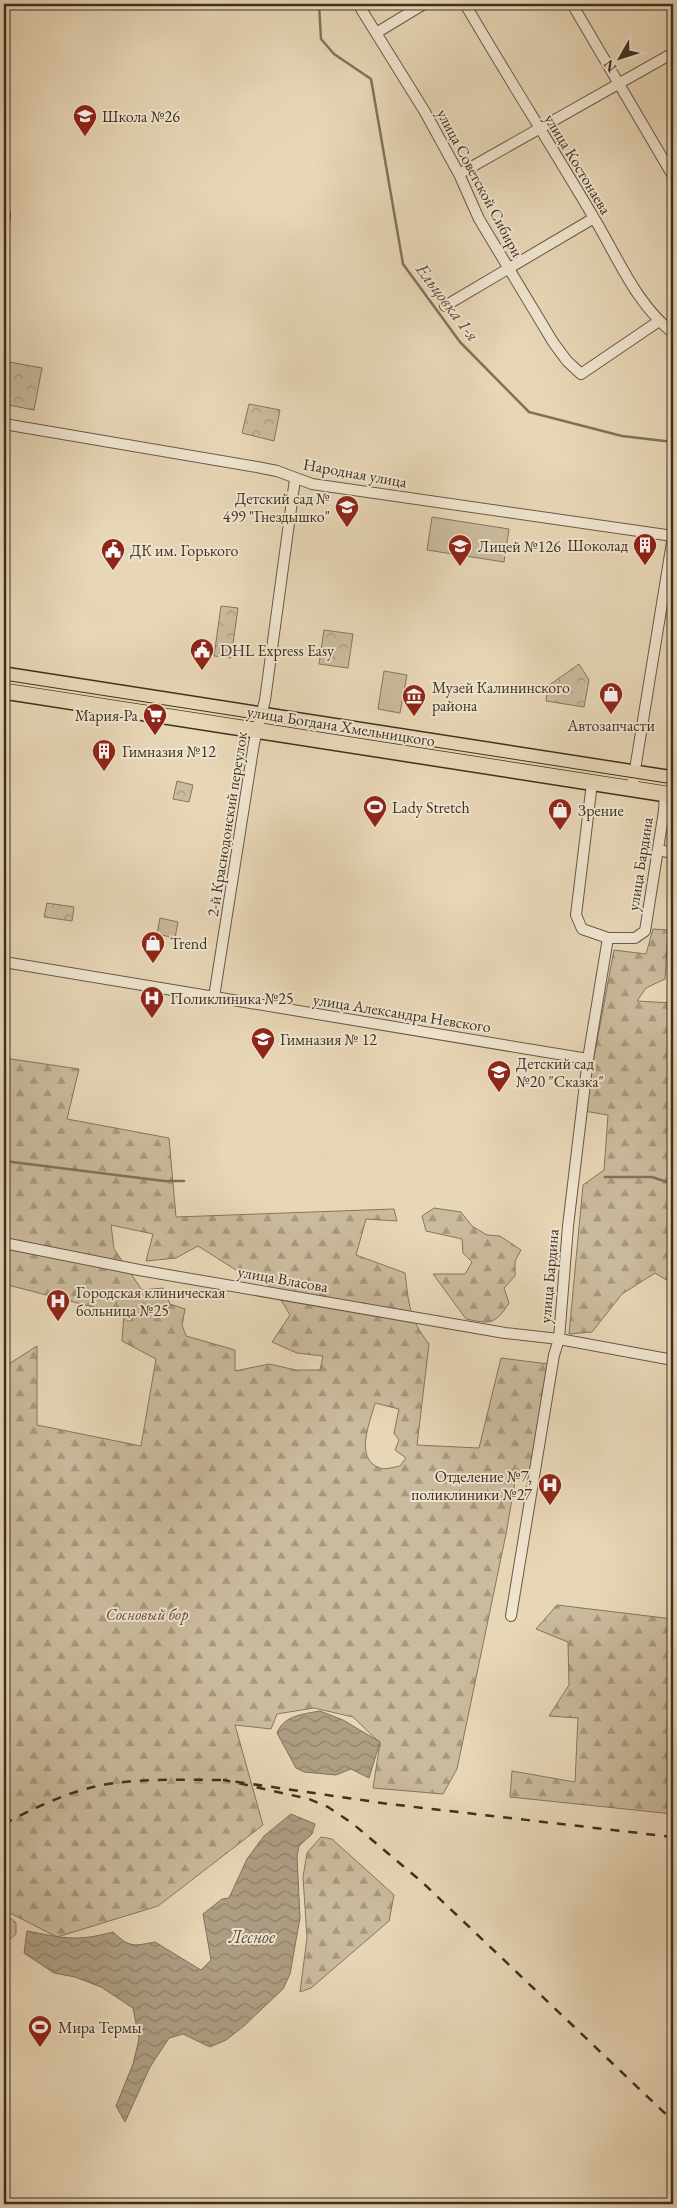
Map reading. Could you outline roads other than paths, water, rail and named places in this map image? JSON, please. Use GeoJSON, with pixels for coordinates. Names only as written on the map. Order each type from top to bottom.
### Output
{"type":"FeatureCollection","features":[{"type":"Feature","properties":{"kind":"highway","name":"улица Богдана Хмельницкого"},"geometry":{"type":"LineString","coordinates":[[4,675],[673,779]]}},
{"type":"Feature","properties":{"kind":"highway","name":"улица Богдана Хмельницкого"},"geometry":{"type":"LineString","coordinates":[[4,691],[669,794]]}},
{"type":"Feature","properties":{"kind":"street","name":"улица Советской Сибири"},"geometry":{"type":"LineString","coordinates":[[358,4],[425,112],[459,174],[479,219],[553,342],[567,361],[580,374],[658,321]]}},
{"type":"Feature","properties":{"kind":"street"},"geometry":{"type":"LineString","coordinates":[[376,33],[424,4]]}},
{"type":"Feature","properties":{"kind":"street","name":"улица Костонаева"},"geometry":{"type":"LineString","coordinates":[[465,4],[594,218],[637,294],[658,321],[673,333]]}},
{"type":"Feature","properties":{"kind":"street"},"geometry":{"type":"LineString","coordinates":[[574,4],[673,176]]}},
{"type":"Feature","properties":{"kind":"street"},"geometry":{"type":"LineString","coordinates":[[459,174],[673,53]]}},
{"type":"Feature","properties":{"kind":"street"},"geometry":{"type":"LineString","coordinates":[[445,306],[594,218]]}},
{"type":"Feature","properties":{"kind":"street","name":"Народная улица"},"geometry":{"type":"LineString","coordinates":[[4,424],[257,467],[277,471],[294,479],[322,486],[673,536]]}},
{"type":"Feature","properties":{"kind":"street","name":"2-й Краснодонский переулок"},"geometry":{"type":"LineString","coordinates":[[214,996],[279,602],[294,479]]}},
{"type":"Feature","properties":{"kind":"street"},"geometry":{"type":"LineString","coordinates":[[632,788],[673,536]]}},
{"type":"Feature","properties":{"kind":"street","name":"улица Бардина"},"geometry":{"type":"LineString","coordinates":[[592,783],[576,915],[582,929],[608,938],[635,938],[645,931],[669,794]]}},
{"type":"Feature","properties":{"kind":"street"},"geometry":{"type":"LineString","coordinates":[[658,850],[673,853]]}},
{"type":"Feature","properties":{"kind":"street","name":"улица Бардина"},"geometry":{"type":"LineString","coordinates":[[511,1616],[554,1355],[559,1339],[568,1226],[588,1059],[608,938]]}},
{"type":"Feature","properties":{"kind":"street","name":"улица Александра Невского"},"geometry":{"type":"LineString","coordinates":[[4,962],[588,1059]]}},
{"type":"Feature","properties":{"kind":"street","name":"улица Власова"},"geometry":{"type":"LineString","coordinates":[[4,1243],[139,1270],[505,1333],[559,1339],[673,1360]]}},
{"type":"Feature","properties":{"kind":"water"},"geometry":{"type":"Polygon","coordinates":[[[320,1711],[343,1720],[380,1742],[369,1778],[351,1769],[336,1775],[304,1772],[296,1768],[277,1733],[284,1722],[289,1719],[320,1711]]]}},
{"type":"Feature","properties":{"kind":"water","name":"Лесное"},"geometry":{"type":"Polygon","coordinates":[[[291,1814],[315,1824],[312,1834],[299,1846],[297,1856],[300,1918],[290,1974],[283,1989],[244,2026],[226,2040],[210,2047],[183,2034],[169,2038],[150,2067],[125,2122],[116,2106],[133,2064],[139,2039],[133,2008],[101,1987],[75,1977],[54,1973],[24,1953],[27,1931],[70,1938],[89,1937],[113,1932],[132,1945],[155,1942],[201,1970],[211,1960],[203,1914],[222,1899],[229,1898],[247,1859],[264,1836],[291,1814]]]}},
{"type":"Feature","properties":{"kind":"waterway","name":"Ельцовка 1-я"},"geometry":{"type":"LineString","coordinates":[[319,4],[321,39],[334,54],[371,79],[403,264],[460,342],[529,412],[622,436],[673,442]]}},
{"type":"Feature","properties":{"kind":"waterway"},"geometry":{"type":"LineString","coordinates":[[4,1161],[164,1181],[184,1181]]}},
{"type":"Feature","properties":{"kind":"waterway"},"geometry":{"type":"LineString","coordinates":[[605,1177],[652,1177],[673,1184]]}},
{"type":"Feature","properties":{"kind":"tram line"},"geometry":{"type":"LineString","coordinates":[[4,680],[673,784]]}},
{"type":"Feature","properties":{"kind":"railway"},"geometry":{"type":"LineString","coordinates":[[4,1824],[54,1800],[81,1790],[108,1784],[137,1781],[224,1780]]}},
{"type":"Feature","properties":{"kind":"railway"},"geometry":{"type":"LineString","coordinates":[[673,1837],[389,1804],[224,1780],[309,1799],[328,1807],[352,1823],[422,1882],[673,2121]]}},
{"type":"Feature","properties":{"kind":"place","name":"Школа №26"},"geometry":{"type":"Point","coordinates":[85,137]}},
{"type":"Feature","properties":{"kind":"place","name":"Детский сад № 499 \"Гнездышко\""},"geometry":{"type":"Point","coordinates":[347,528]}},
{"type":"Feature","properties":{"kind":"place","name":"Шоколад"},"geometry":{"type":"Point","coordinates":[645,566]}},
{"type":"Feature","properties":{"kind":"place","name":"Лицей №126"},"geometry":{"type":"Point","coordinates":[460,567]}},
{"type":"Feature","properties":{"kind":"place","name":"ДК им. Горького"},"geometry":{"type":"Point","coordinates":[113,571]}},
{"type":"Feature","properties":{"kind":"place","name":"DHL Express Easy"},"geometry":{"type":"Point","coordinates":[202,671]}},
{"type":"Feature","properties":{"kind":"place","name":"Автозапчасти"},"geometry":{"type":"Point","coordinates":[611,715]}},
{"type":"Feature","properties":{"kind":"place","name":"Музей Калининского района"},"geometry":{"type":"Point","coordinates":[414,717]}},
{"type":"Feature","properties":{"kind":"place","name":"Мария-Ра"},"geometry":{"type":"Point","coordinates":[155,736]}},
{"type":"Feature","properties":{"kind":"place","name":"Гимназия №12"},"geometry":{"type":"Point","coordinates":[104,772]}},
{"type":"Feature","properties":{"kind":"place","name":"Lady Stretch"},"geometry":{"type":"Point","coordinates":[375,828]}},
{"type":"Feature","properties":{"kind":"place","name":"Зрение"},"geometry":{"type":"Point","coordinates":[560,831]}},
{"type":"Feature","properties":{"kind":"place","name":"Trend"},"geometry":{"type":"Point","coordinates":[153,964]}},
{"type":"Feature","properties":{"kind":"place","name":"Поликлиника №25"},"geometry":{"type":"Point","coordinates":[152,1019]}},
{"type":"Feature","properties":{"kind":"place","name":"Гимназия № 12"},"geometry":{"type":"Point","coordinates":[263,1060]}},
{"type":"Feature","properties":{"kind":"place","name":"Детский сад №20 \"Сказка\""},"geometry":{"type":"Point","coordinates":[499,1093]}},
{"type":"Feature","properties":{"kind":"place","name":"Городская клиническая больница №25"},"geometry":{"type":"Point","coordinates":[58,1322]}},
{"type":"Feature","properties":{"kind":"place","name":"Отделение №7, поликлиники №27"},"geometry":{"type":"Point","coordinates":[550,1506]}},
{"type":"Feature","properties":{"kind":"place","name":"Мира Термы"},"geometry":{"type":"Point","coordinates":[40,2048]}},
{"type":"Feature","properties":{"kind":"park label","name":"Сосновый бор"},"geometry":{"type":"Point","coordinates":[147,1614]}}]}
